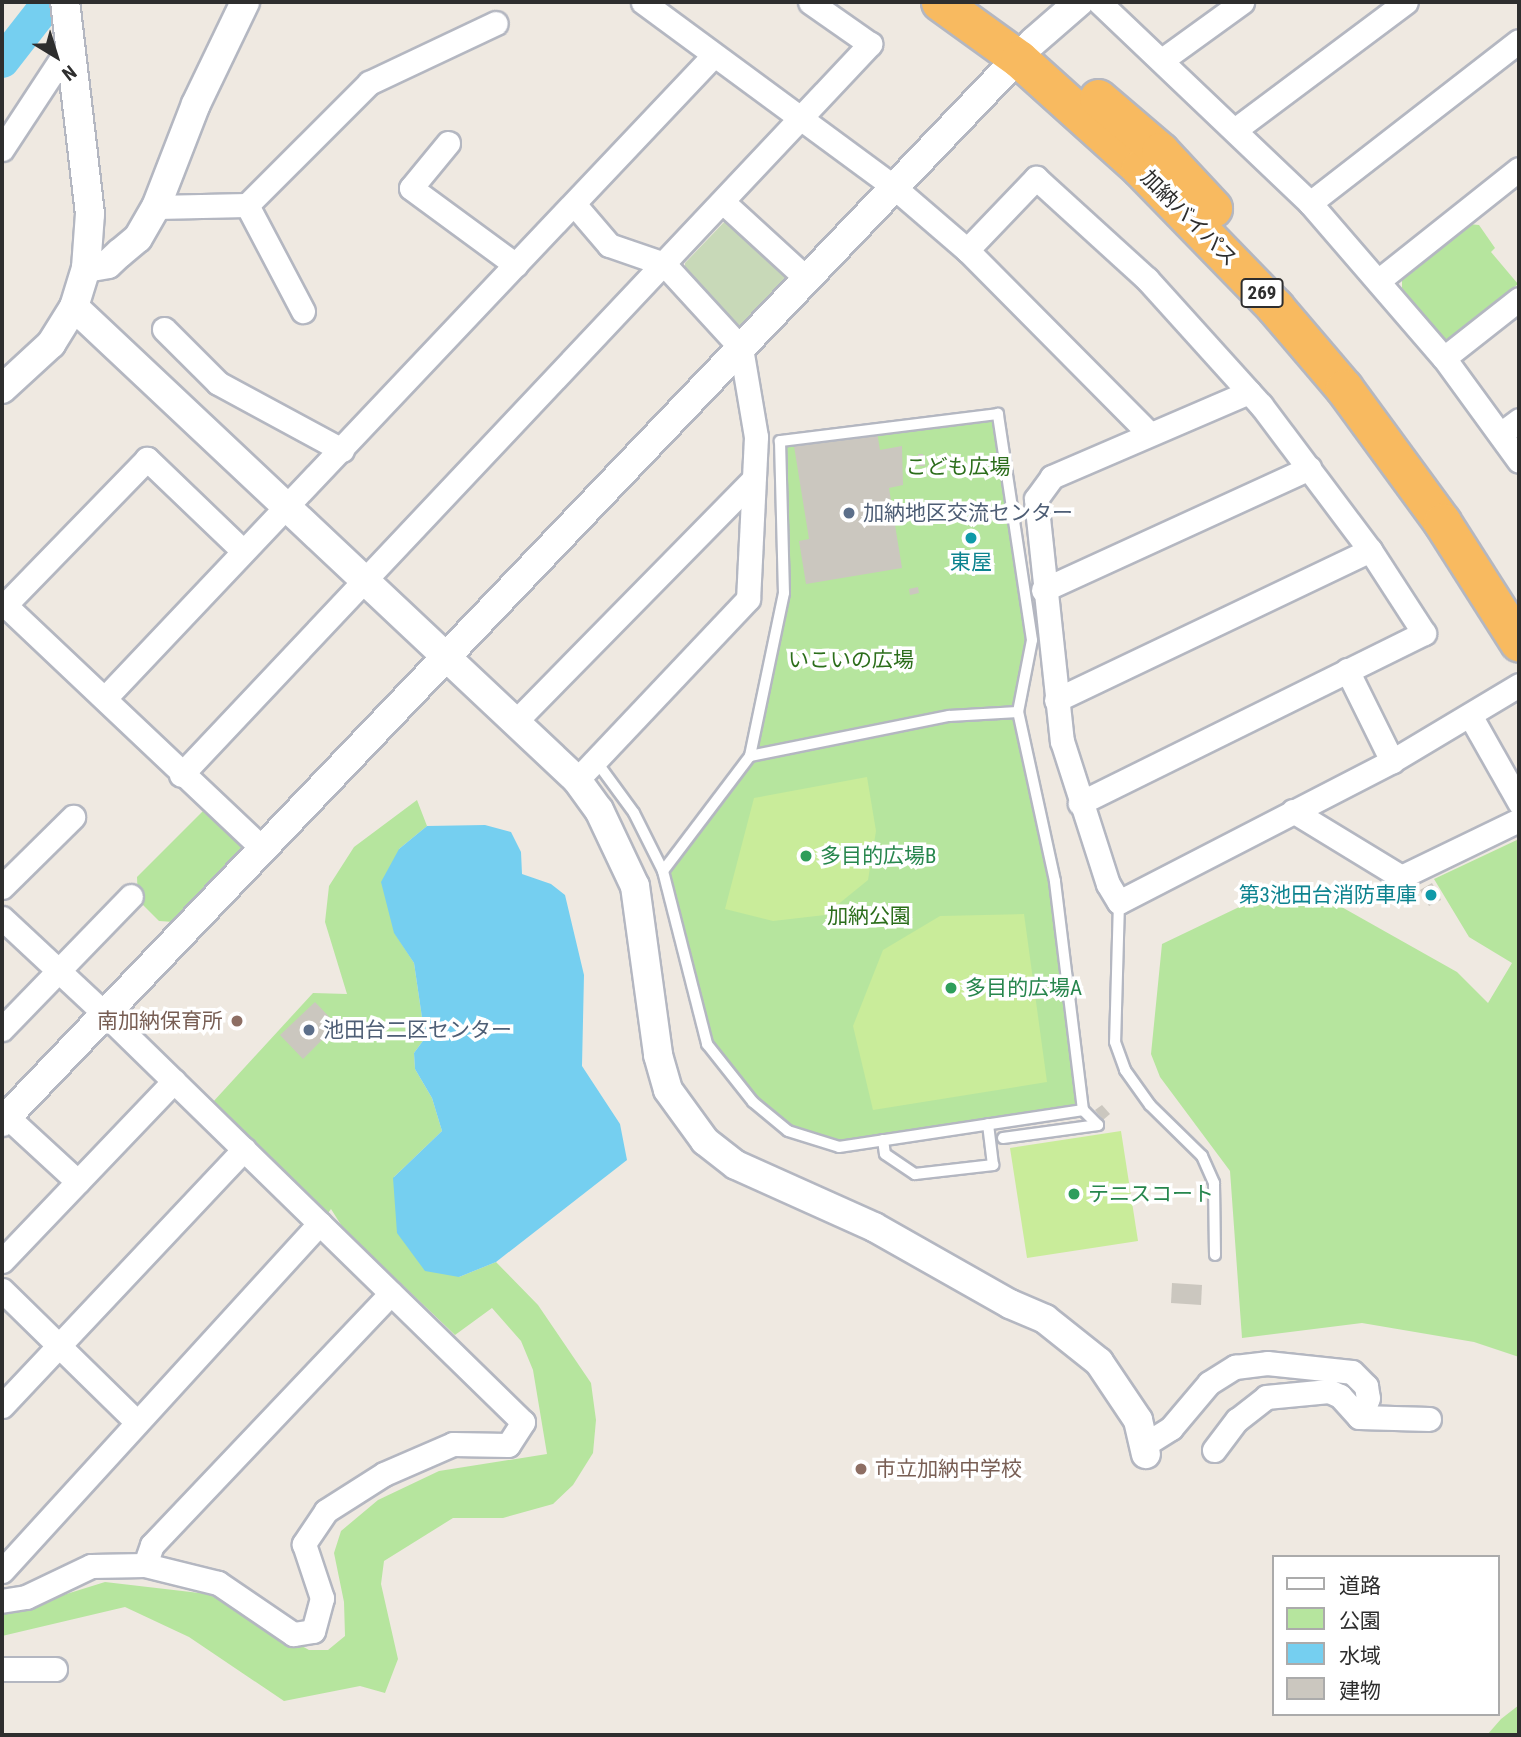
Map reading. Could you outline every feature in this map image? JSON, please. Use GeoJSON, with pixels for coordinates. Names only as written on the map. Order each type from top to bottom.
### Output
{"type":"FeatureCollection","features":[{"type":"Feature","properties":{"kind":"highway","name":"加納バイパス"},"geometry":{"type":"LineString","coordinates":[[940,2],[1026,50],[1160,151],[1364,375],[1461,508],[1519,599]]}},
{"type":"Feature","properties":{"kind":"highway","name":"加納バイパス"},"geometry":{"type":"LineString","coordinates":[[977,2],[1275,307],[1344,388],[1442,522],[1519,643]]}},
{"type":"Feature","properties":{"kind":"street"},"geometry":{"type":"LineString","coordinates":[[2,389],[51,344],[74,307],[86,268],[90,215],[65,2]]}},
{"type":"Feature","properties":{"kind":"street"},"geometry":{"type":"LineString","coordinates":[[86,268],[108,264],[138,238],[156,207],[197,104],[245,2]]}},
{"type":"Feature","properties":{"kind":"street"},"geometry":{"type":"LineString","coordinates":[[643,2],[895,188],[967,250],[1149,433]]}},
{"type":"Feature","properties":{"kind":"street"},"geometry":{"type":"LineString","coordinates":[[181,775],[870,44],[810,2]]}},
{"type":"Feature","properties":{"kind":"street"},"geometry":{"type":"LineString","coordinates":[[78,1182],[4,1117],[106,1014],[1026,50],[1079,2]]}},
{"type":"Feature","properties":{"kind":"street"},"geometry":{"type":"LineString","coordinates":[[1099,2],[1236,129],[1310,203],[1444,358],[1510,426],[1519,461]]}},
{"type":"Feature","properties":{"kind":"street"},"geometry":{"type":"LineString","coordinates":[[1163,60],[1242,2]]}},
{"type":"Feature","properties":{"kind":"street"},"geometry":{"type":"LineString","coordinates":[[1236,129],[1406,2]]}},
{"type":"Feature","properties":{"kind":"street"},"geometry":{"type":"LineString","coordinates":[[156,207],[247,205],[369,83],[496,23]]}},
{"type":"Feature","properties":{"kind":"street"},"geometry":{"type":"LineString","coordinates":[[2,149],[70,40]]}},
{"type":"Feature","properties":{"kind":"street"},"geometry":{"type":"LineString","coordinates":[[1310,203],[1519,41]]}},
{"type":"Feature","properties":{"kind":"street"},"geometry":{"type":"LineString","coordinates":[[105,698],[242,551],[288,508],[713,56]]}},
{"type":"Feature","properties":{"kind":"street"},"geometry":{"type":"LineString","coordinates":[[447,143],[411,188],[516,265]]}},
{"type":"Feature","properties":{"kind":"street"},"geometry":{"type":"LineString","coordinates":[[1378,281],[1519,169]]}},
{"type":"Feature","properties":{"kind":"street"},"geometry":{"type":"LineString","coordinates":[[967,250],[1036,178],[1147,279],[1249,392],[1370,550],[1424,634],[1080,803]]}},
{"type":"Feature","properties":{"kind":"street"},"geometry":{"type":"LineString","coordinates":[[723,202],[807,279]]}},
{"type":"Feature","properties":{"kind":"street"},"geometry":{"type":"LineString","coordinates":[[574,204],[609,245],[664,264],[741,348],[756,437],[748,599],[587,771]]}},
{"type":"Feature","properties":{"kind":"street"},"geometry":{"type":"LineString","coordinates":[[247,205],[303,310]]}},
{"type":"Feature","properties":{"kind":"street"},"geometry":{"type":"LineString","coordinates":[[1444,358],[1519,299]]}},
{"type":"Feature","properties":{"kind":"street"},"geometry":{"type":"LineString","coordinates":[[74,307],[446,656],[517,720],[587,771],[599,810],[635,886],[658,1055],[668,1090],[683,1116],[736,1165],[874,1227],[1010,1304],[1045,1319],[1099,1362],[1138,1420],[1145,1450],[1171,1428],[1209,1383],[1235,1367],[1267,1363],[1352,1373],[1366,1386],[1368,1398],[1365,1406],[1353,1409]]}},
{"type":"Feature","properties":{"kind":"street"},"geometry":{"type":"LineString","coordinates":[[164,329],[218,383],[342,450]]}},
{"type":"Feature","properties":{"kind":"street"},"geometry":{"type":"LineString","coordinates":[[1249,392],[1052,477],[1036,499],[1043,590],[1062,741],[1080,803],[1119,902],[1392,761],[1519,685]]}},
{"type":"Feature","properties":{"kind":"street"},"geometry":{"type":"LineString","coordinates":[[242,551],[147,458],[5,605],[105,698],[181,775],[263,849]]}},
{"type":"Feature","properties":{"kind":"street"},"geometry":{"type":"LineString","coordinates":[[1043,590],[1309,468]]}},
{"type":"Feature","properties":{"kind":"street"},"geometry":{"type":"LineString","coordinates":[[517,720],[753,480]]}},
{"type":"Feature","properties":{"kind":"street"},"geometry":{"type":"LineString","coordinates":[[1056,700],[1370,550]]}},
{"type":"Feature","properties":{"kind":"street"},"geometry":{"type":"LineString","coordinates":[[1347,670],[1392,761]]}},
{"type":"Feature","properties":{"kind":"street"},"geometry":{"type":"LineString","coordinates":[[1471,716],[1519,802]]}},
{"type":"Feature","properties":{"kind":"street"},"geometry":{"type":"LineString","coordinates":[[1293,811],[1401,877],[1519,820]]}},
{"type":"Feature","properties":{"kind":"street"},"geometry":{"type":"LineString","coordinates":[[2,887],[72,817]]}},
{"type":"Feature","properties":{"kind":"street"},"geometry":{"type":"LineString","coordinates":[[2,1029],[131,896]]}},
{"type":"Feature","properties":{"kind":"street"},"geometry":{"type":"LineString","coordinates":[[2,918],[106,1014],[523,1422],[508,1446],[453,1444],[384,1474],[326,1511],[304,1544],[322,1598],[313,1631],[293,1634],[218,1583],[145,1565],[91,1566],[26,1597],[2,1601]]}},
{"type":"Feature","properties":{"kind":"street"},"geometry":{"type":"LineString","coordinates":[[2,1261],[174,1081]]}},
{"type":"Feature","properties":{"kind":"street"},"geometry":{"type":"LineString","coordinates":[[2,1406],[244,1149]]}},
{"type":"Feature","properties":{"kind":"street"},"geometry":{"type":"LineString","coordinates":[[2,1571],[320,1223]]}},
{"type":"Feature","properties":{"kind":"street"},"geometry":{"type":"LineString","coordinates":[[2,1290],[137,1422]]}},
{"type":"Feature","properties":{"kind":"street"},"geometry":{"type":"LineString","coordinates":[[145,1565],[152,1545],[391,1293]]}},
{"type":"Feature","properties":{"kind":"street"},"geometry":{"type":"LineString","coordinates":[[1214,1450],[1237,1420],[1266,1397],[1329,1391],[1353,1409],[1359,1417],[1429,1419]]}},
{"type":"Feature","properties":{"kind":"street"},"geometry":{"type":"LineString","coordinates":[[2,1668],[55,1669]]}},
{"type":"Feature","properties":{"kind":"lane"},"geometry":{"type":"LineString","coordinates":[[663,871],[750,756],[783,593],[780,441],[998,414],[1032,640],[1018,712],[1055,881],[1083,1110],[1098,1125],[1003,1138]]}},
{"type":"Feature","properties":{"kind":"lane"},"geometry":{"type":"LineString","coordinates":[[750,756],[949,716],[1018,712]]}},
{"type":"Feature","properties":{"kind":"lane"},"geometry":{"type":"LineString","coordinates":[[587,771],[634,813],[663,871],[707,1044],[753,1102],[788,1131],[839,1147],[1083,1110]]}},
{"type":"Feature","properties":{"kind":"lane"},"geometry":{"type":"LineString","coordinates":[[1119,902],[1115,1042],[1125,1070],[1150,1105],[1202,1156],[1214,1183],[1215,1255]]}},
{"type":"Feature","properties":{"kind":"lane"},"geometry":{"type":"LineString","coordinates":[[1061,1113],[1063,1130]]}},
{"type":"Feature","properties":{"kind":"lane"},"geometry":{"type":"LineString","coordinates":[[883,1140],[885,1154],[915,1174],[993,1165],[988,1124]]}},
{"type":"Feature","properties":{"kind":"green space"},"geometry":{"type":"Polygon","coordinates":[[[728,218],[792,279],[747,329],[735,328],[685,271],[685,263],[728,218]]]}},
{"type":"Feature","properties":{"kind":"green space"},"geometry":{"type":"Polygon","coordinates":[[[1468,224],[1479,225],[1495,248],[1491,252],[1518,284],[1451,338],[1442,340],[1402,288],[1402,278],[1468,224]]]}},
{"type":"Feature","properties":{"kind":"green space","name":"加納公園"},"geometry":{"type":"Polygon","coordinates":[[[998,414],[1032,640],[1018,712],[1055,881],[1083,1110],[839,1147],[788,1131],[753,1102],[707,1044],[663,871],[750,756],[784,593],[780,441],[998,414]]]}},
{"type":"Feature","properties":{"kind":"green space","name":"多目的広場B"},"geometry":{"type":"Polygon","coordinates":[[[867,777],[876,831],[868,880],[825,915],[773,921],[725,909],[754,798],[867,777]]]}},
{"type":"Feature","properties":{"kind":"green space"},"geometry":{"type":"Polygon","coordinates":[[[417,800],[427,826],[399,849],[394,932],[414,963],[425,1038],[414,1053],[415,1069],[432,1098],[442,1131],[394,1177],[459,1277],[496,1262],[538,1305],[591,1383],[596,1420],[593,1453],[573,1485],[553,1504],[503,1518],[453,1518],[384,1561],[381,1584],[398,1659],[385,1693],[360,1686],[284,1701],[189,1637],[125,1607],[2,1636],[2,1614],[105,1582],[208,1594],[309,1650],[328,1650],[345,1636],[344,1602],[334,1553],[341,1531],[378,1500],[439,1471],[547,1454],[533,1370],[521,1341],[492,1308],[455,1335],[343,1228],[331,1209],[328,1213],[212,1103],[313,993],[347,994],[325,922],[329,886],[354,847],[417,800]]]}},
{"type":"Feature","properties":{"kind":"green space"},"geometry":{"type":"Polygon","coordinates":[[[205,809],[244,846],[245,855],[174,922],[159,921],[138,900],[137,877],[205,809]]]}},
{"type":"Feature","properties":{"kind":"green space"},"geometry":{"type":"Polygon","coordinates":[[[1519,839],[1519,1357],[1474,1342],[1362,1323],[1242,1338],[1230,1171],[1160,1077],[1151,1054],[1162,944],[1279,888],[1299,883],[1457,972],[1488,1003],[1512,963],[1469,937],[1434,879],[1519,839]]]}},
{"type":"Feature","properties":{"kind":"green space","name":"多目的広場A"},"geometry":{"type":"Polygon","coordinates":[[[1024,914],[1047,1082],[873,1110],[853,1026],[883,950],[940,916],[1024,914]]]}},
{"type":"Feature","properties":{"kind":"green space","name":"テニスコート"},"geometry":{"type":"Polygon","coordinates":[[[1121,1131],[1138,1241],[1027,1258],[1010,1148],[1121,1131]]]}},
{"type":"Feature","properties":{"kind":"green space"},"geometry":{"type":"Polygon","coordinates":[[[1519,1705],[1519,1735],[1487,1735],[1501,1719],[1519,1705]]]}},
{"type":"Feature","properties":{"kind":"water"},"geometry":{"type":"Polygon","coordinates":[[[485,825],[511,832],[521,852],[522,874],[551,884],[565,895],[584,975],[582,1066],[620,1124],[627,1160],[496,1262],[459,1277],[425,1271],[397,1233],[393,1178],[442,1131],[432,1098],[415,1069],[414,1053],[425,1038],[414,963],[394,933],[381,882],[399,849],[427,826],[485,825]]]}},
{"type":"Feature","properties":{"kind":"building","name":"加納地区交流センター"},"geometry":{"type":"Polygon","coordinates":[[[877,432],[880,450],[902,446],[903,485],[889,488],[902,568],[806,584],[799,541],[809,539],[794,446],[877,432]]]}},
{"type":"Feature","properties":{"kind":"building"},"geometry":{"type":"Polygon","coordinates":[[[918,454],[923,454],[925,466],[920,466],[918,454]]]}},
{"type":"Feature","properties":{"kind":"building","name":"東屋"},"geometry":{"type":"Polygon","coordinates":[[[968,532],[978,537],[975,544],[964,539],[968,532]]]}},
{"type":"Feature","properties":{"kind":"building"},"geometry":{"type":"Polygon","coordinates":[[[918,587],[919,593],[910,595],[909,589],[918,587]]]}},
{"type":"Feature","properties":{"kind":"building","name":"第3池田台消防車庫"},"geometry":{"type":"Polygon","coordinates":[[[1432,883],[1441,900],[1429,906],[1420,890],[1432,883]]]}},
{"type":"Feature","properties":{"kind":"building","name":"池田台二区センター"},"geometry":{"type":"Polygon","coordinates":[[[315,1002],[337,1025],[303,1059],[280,1035],[315,1002]]]}},
{"type":"Feature","properties":{"kind":"building"},"geometry":{"type":"Polygon","coordinates":[[[1102,1105],[1110,1114],[1103,1120],[1095,1110],[1102,1105]]]}},
{"type":"Feature","properties":{"kind":"building"},"geometry":{"type":"Polygon","coordinates":[[[1172,1283],[1202,1285],[1201,1305],[1171,1303],[1172,1283]]]}},
{"type":"Feature","properties":{"kind":"waterway"},"geometry":{"type":"LineString","coordinates":[[2,61],[48,2]]}},
{"type":"Feature","properties":{"kind":"place","name":"加納地区交流センター"},"geometry":{"type":"Point","coordinates":[849,513]}},
{"type":"Feature","properties":{"kind":"place","name":"東屋"},"geometry":{"type":"Point","coordinates":[971,538]}},
{"type":"Feature","properties":{"kind":"place","name":"多目的広場B"},"geometry":{"type":"Point","coordinates":[806,856]}},
{"type":"Feature","properties":{"kind":"place","name":"第3池田台消防車庫"},"geometry":{"type":"Point","coordinates":[1431,895]}},
{"type":"Feature","properties":{"kind":"place","name":"多目的広場A"},"geometry":{"type":"Point","coordinates":[951,988]}},
{"type":"Feature","properties":{"kind":"place","name":"南加納保育所"},"geometry":{"type":"Point","coordinates":[237,1021]}},
{"type":"Feature","properties":{"kind":"place","name":"池田台二区センター"},"geometry":{"type":"Point","coordinates":[309,1030]}},
{"type":"Feature","properties":{"kind":"place","name":"テニスコート"},"geometry":{"type":"Point","coordinates":[1074,1194]}},
{"type":"Feature","properties":{"kind":"place","name":"市立加納中学校"},"geometry":{"type":"Point","coordinates":[861,1469]}},
{"type":"Feature","properties":{"kind":"park label","name":"こども広場"},"geometry":{"type":"Point","coordinates":[958,467]}},
{"type":"Feature","properties":{"kind":"park label","name":"いこいの広場"},"geometry":{"type":"Point","coordinates":[851,660]}}]}
